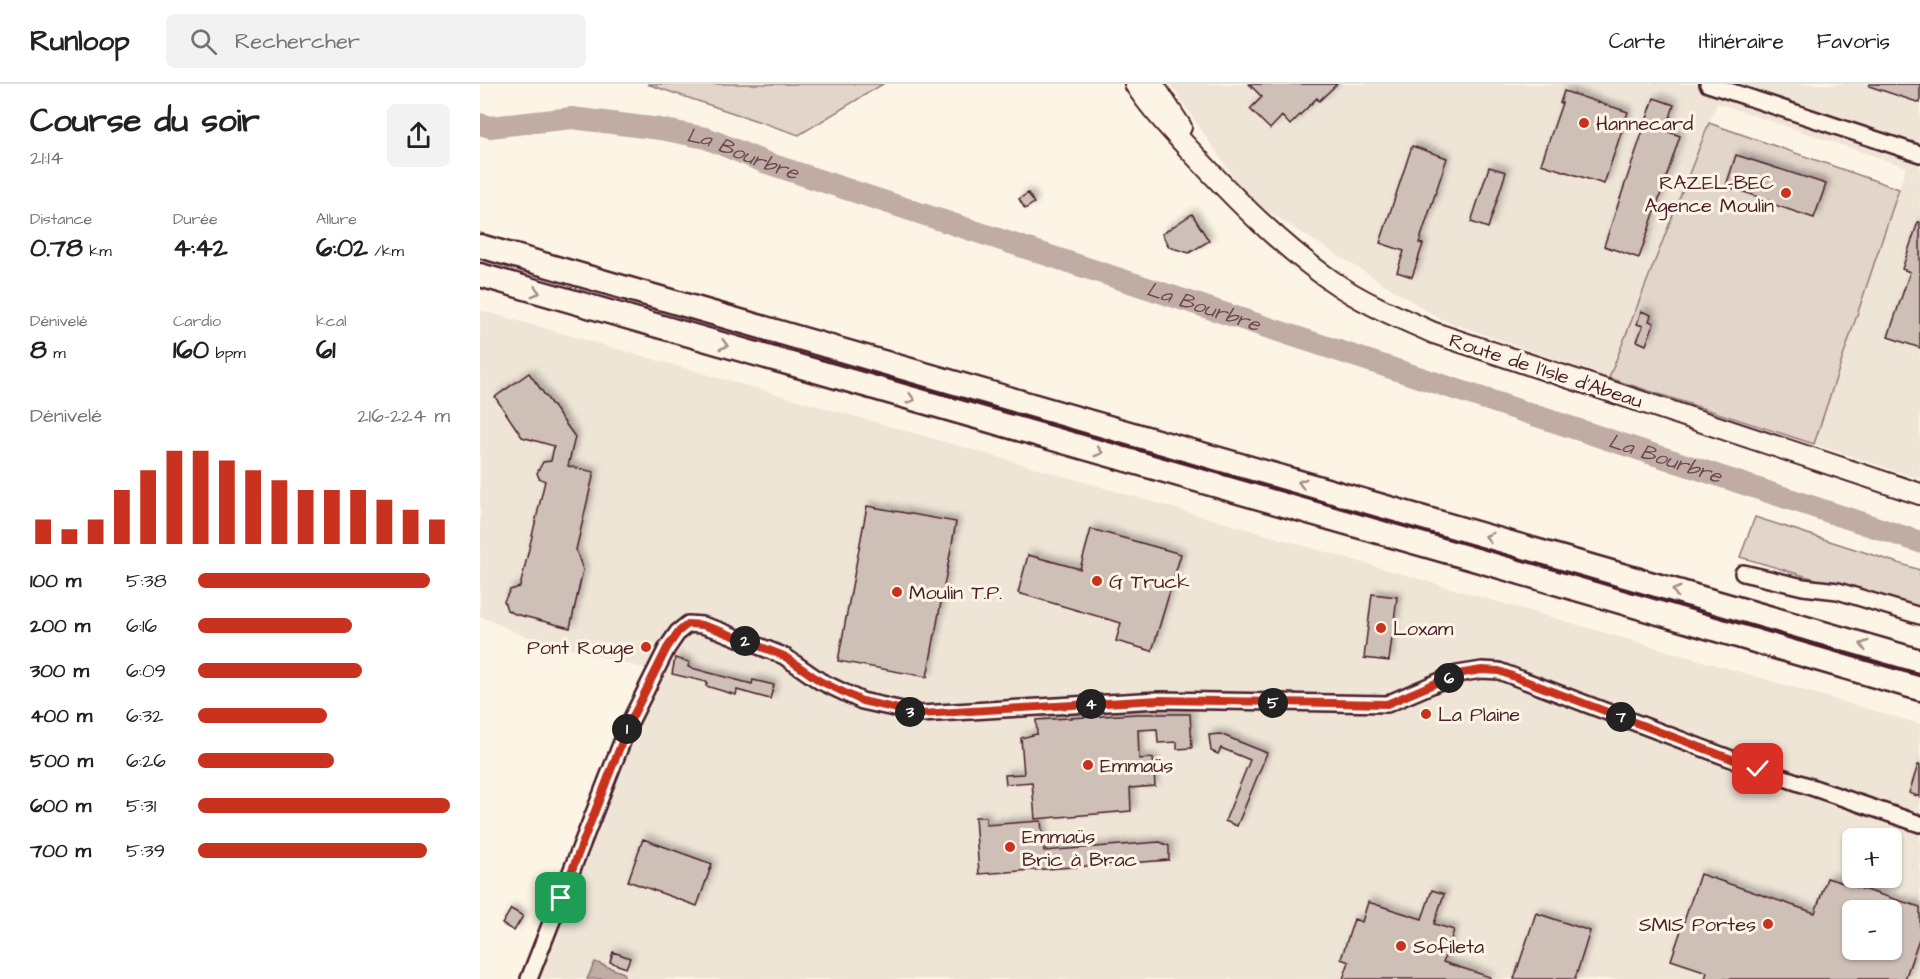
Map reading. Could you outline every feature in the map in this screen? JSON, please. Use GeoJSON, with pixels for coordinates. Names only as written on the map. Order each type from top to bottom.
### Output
{"type":"FeatureCollection","features":[{"type":"Feature","properties":{"kind":"highway"},"geometry":{"type":"LineString","coordinates":[[480,246],[1920,661]]}},
{"type":"Feature","properties":{"kind":"highway"},"geometry":{"type":"LineString","coordinates":[[480,275],[1920,689]]}},
{"type":"Feature","properties":{"kind":"main road","name":"Route de l'Isle d'Abeau"},"geometry":{"type":"LineString","coordinates":[[1135,84],[1167,127],[1212,175],[1296,255],[1334,283],[1384,310],[1434,333],[1920,494]]}},
{"type":"Feature","properties":{"kind":"main road","name":"Route de l'Isle d'Abeau"},"geometry":{"type":"LineString","coordinates":[[1153,84],[1212,175]]}},
{"type":"Feature","properties":{"kind":"street"},"geometry":{"type":"LineString","coordinates":[[1708,84],[1920,154]]}},
{"type":"Feature","properties":{"kind":"street"},"geometry":{"type":"LineString","coordinates":[[1743,573],[1803,587],[1838,591],[1920,616]]}},
{"type":"Feature","properties":{"kind":"street"},"geometry":{"type":"LineString","coordinates":[[529,979],[629,724],[667,648],[678,632],[688,624],[702,625],[784,656],[820,681],[862,701],[921,714],[1158,700],[1387,704],[1457,674],[1482,670],[1499,671],[1758,769],[1920,824]]}},
{"type":"Feature","properties":{"kind":"shaded area"},"geometry":{"type":"Polygon","coordinates":[[[647,84],[883,84],[799,135],[647,84]]]}},
{"type":"Feature","properties":{"kind":"shaded area"},"geometry":{"type":"Polygon","coordinates":[[[1170,84],[1920,84],[1920,479],[1814,444],[1906,167],[1717,103],[1609,378],[1440,319],[1249,200],[1170,84]]]}},
{"type":"Feature","properties":{"kind":"shaded area"},"geometry":{"type":"Polygon","coordinates":[[[1709,123],[1899,189],[1814,444],[1609,378],[1709,123]]]}},
{"type":"Feature","properties":{"kind":"shaded area"},"geometry":{"type":"Polygon","coordinates":[[[480,310],[991,455],[1920,724],[1920,979],[536,979],[650,670],[524,636],[480,616],[480,310]]]}},
{"type":"Feature","properties":{"kind":"shaded area"},"geometry":{"type":"Polygon","coordinates":[[[1755,517],[1920,570],[1920,610],[1740,557],[1755,517]]]}},
{"type":"Feature","properties":{"kind":"shaded area"},"geometry":{"type":"Polygon","coordinates":[[[595,962],[624,973],[624,979],[587,979],[595,962]]]}},
{"type":"Feature","properties":{"kind":"building"},"geometry":{"type":"Polygon","coordinates":[[[1249,84],[1337,84],[1319,101],[1317,98],[1290,125],[1282,116],[1270,129],[1250,109],[1262,97],[1249,84]]]}},
{"type":"Feature","properties":{"kind":"building"},"geometry":{"type":"Polygon","coordinates":[[[1870,84],[1920,84],[1920,103],[1869,86],[1870,84]]]}},
{"type":"Feature","properties":{"kind":"building"},"geometry":{"type":"Polygon","coordinates":[[[1564,91],[1628,112],[1604,184],[1541,164],[1564,91]]]}},
{"type":"Feature","properties":{"kind":"building"},"geometry":{"type":"Polygon","coordinates":[[[1654,98],[1674,105],[1666,131],[1680,136],[1639,258],[1604,246],[1654,98]]]}},
{"type":"Feature","properties":{"kind":"building"},"geometry":{"type":"Polygon","coordinates":[[[1412,146],[1447,158],[1419,243],[1423,244],[1412,277],[1397,272],[1404,251],[1380,243],[1412,146]]]}},
{"type":"Feature","properties":{"kind":"building","name":"RAZEL-BEC Agence Moulin"},"geometry":{"type":"Polygon","coordinates":[[[1736,155],[1826,184],[1814,218],[1726,186],[1736,155]]]}},
{"type":"Feature","properties":{"kind":"building"},"geometry":{"type":"Polygon","coordinates":[[[1489,167],[1506,172],[1488,228],[1471,222],[1489,167]]]}},
{"type":"Feature","properties":{"kind":"building"},"geometry":{"type":"Polygon","coordinates":[[[1028,193],[1034,203],[1025,209],[1019,199],[1028,193]]]}},
{"type":"Feature","properties":{"kind":"building"},"geometry":{"type":"Polygon","coordinates":[[[1192,214],[1209,241],[1189,253],[1169,247],[1162,234],[1192,214]]]}},
{"type":"Feature","properties":{"kind":"building"},"geometry":{"type":"Polygon","coordinates":[[[1918,222],[1920,222],[1920,348],[1888,337],[1910,272],[1902,269],[1918,222]]]}},
{"type":"Feature","properties":{"kind":"building"},"geometry":{"type":"Polygon","coordinates":[[[1641,311],[1651,315],[1649,321],[1654,323],[1646,345],[1637,341],[1643,326],[1637,324],[1641,311]]]}},
{"type":"Feature","properties":{"kind":"building"},"geometry":{"type":"Polygon","coordinates":[[[529,373],[575,437],[568,466],[594,472],[576,550],[583,570],[570,628],[515,614],[507,610],[504,601],[510,590],[520,587],[545,481],[539,478],[537,473],[543,462],[551,461],[554,446],[522,437],[495,397],[529,373]]]}},
{"type":"Feature","properties":{"kind":"building","name":"Moulin T.P."},"geometry":{"type":"Polygon","coordinates":[[[867,506],[956,522],[927,677],[838,661],[867,506]]]}},
{"type":"Feature","properties":{"kind":"building","name":"G Truck"},"geometry":{"type":"Polygon","coordinates":[[[1091,529],[1181,554],[1152,651],[1116,641],[1121,623],[1018,593],[1028,555],[1080,569],[1091,529]]]}},
{"type":"Feature","properties":{"kind":"building","name":"Loxam"},"geometry":{"type":"Polygon","coordinates":[[[1372,594],[1397,597],[1389,661],[1364,658],[1372,594]]]}},
{"type":"Feature","properties":{"kind":"building"},"geometry":{"type":"Polygon","coordinates":[[[675,658],[689,662],[688,667],[752,684],[753,680],[774,685],[770,699],[737,690],[736,695],[706,686],[707,682],[672,674],[675,658]]]}},
{"type":"Feature","properties":{"kind":"building","name":"Emmaüs"},"geometry":{"type":"Polygon","coordinates":[[[1137,714],[1190,714],[1192,748],[1177,749],[1177,742],[1158,743],[1157,729],[1138,730],[1139,759],[1153,758],[1155,786],[1130,788],[1131,811],[1035,819],[1032,782],[1006,784],[1005,775],[1024,774],[1021,738],[1037,734],[1036,720],[1137,714]]]}},
{"type":"Feature","properties":{"kind":"building"},"geometry":{"type":"Polygon","coordinates":[[[1220,734],[1267,753],[1237,826],[1225,821],[1250,760],[1221,748],[1218,754],[1211,751],[1209,735],[1220,734]]]}},
{"type":"Feature","properties":{"kind":"building"},"geometry":{"type":"Polygon","coordinates":[[[1918,765],[1920,765],[1920,797],[1909,793],[1918,765]]]}},
{"type":"Feature","properties":{"kind":"building"},"geometry":{"type":"Polygon","coordinates":[[[975,817],[986,817],[986,825],[1041,821],[1044,851],[1160,842],[1169,846],[1169,860],[979,874],[975,817]]]}},
{"type":"Feature","properties":{"kind":"building"},"geometry":{"type":"Polygon","coordinates":[[[643,839],[712,864],[697,906],[628,881],[643,839]]]}},
{"type":"Feature","properties":{"kind":"building","name":"SMIS Portes"},"geometry":{"type":"Polygon","coordinates":[[[1700,874],[1815,913],[1827,878],[1842,883],[1842,888],[1859,888],[1898,900],[1842,900],[1842,960],[1902,960],[1902,901],[1920,907],[1920,936],[1905,979],[1705,979],[1707,972],[1671,960],[1700,874]]]}},
{"type":"Feature","properties":{"kind":"building","name":"Sofileta"},"geometry":{"type":"Polygon","coordinates":[[[1432,890],[1444,894],[1434,924],[1454,930],[1443,962],[1490,977],[1490,979],[1343,979],[1349,962],[1341,959],[1354,919],[1362,922],[1368,902],[1422,919],[1432,890]]]}},
{"type":"Feature","properties":{"kind":"building"},"geometry":{"type":"Polygon","coordinates":[[[511,909],[523,916],[514,931],[502,924],[511,909]]]}},
{"type":"Feature","properties":{"kind":"building","name":"Sofileta"},"geometry":{"type":"Polygon","coordinates":[[[1536,913],[1590,931],[1575,979],[1514,979],[1536,913]]]}},
{"type":"Feature","properties":{"kind":"building"},"geometry":{"type":"Polygon","coordinates":[[[613,952],[630,958],[626,968],[610,962],[613,952]]]}},
{"type":"Feature","properties":{"kind":"waterway","name":"La Bourbre"},"geometry":{"type":"LineString","coordinates":[[480,124],[490,127],[572,118],[660,129],[706,138],[764,162],[1920,542]]}},
{"type":"Feature","properties":{"kind":"place","name":"Hannecard"},"geometry":{"type":"Point","coordinates":[1584,123]}},
{"type":"Feature","properties":{"kind":"place","name":"RAZEL-BEC Agence Moulin"},"geometry":{"type":"Point","coordinates":[1786,193]}},
{"type":"Feature","properties":{"kind":"place","name":"G Truck"},"geometry":{"type":"Point","coordinates":[1097,581]}},
{"type":"Feature","properties":{"kind":"place","name":"Moulin T.P."},"geometry":{"type":"Point","coordinates":[897,592]}},
{"type":"Feature","properties":{"kind":"place","name":"Loxam"},"geometry":{"type":"Point","coordinates":[1381,628]}},
{"type":"Feature","properties":{"kind":"place","name":"Pont Rouge"},"geometry":{"type":"Point","coordinates":[646,647]}},
{"type":"Feature","properties":{"kind":"place","name":"La Plaine"},"geometry":{"type":"Point","coordinates":[1426,714]}},
{"type":"Feature","properties":{"kind":"place","name":"Emmaüs"},"geometry":{"type":"Point","coordinates":[1088,765]}},
{"type":"Feature","properties":{"kind":"place","name":"Emmaüs Bric à Brac"},"geometry":{"type":"Point","coordinates":[1010,847]}},
{"type":"Feature","properties":{"kind":"place","name":"SMIS Portes"},"geometry":{"type":"Point","coordinates":[1768,924]}},
{"type":"Feature","properties":{"kind":"place","name":"Sofileta"},"geometry":{"type":"Point","coordinates":[1401,946]}},
{"type":"Feature","properties":{"kind":"route"},"geometry":{"type":"LineString","coordinates":[[561,898],[629,724],[667,648],[678,632],[688,624],[718,630],[784,656],[820,681],[862,701],[921,714],[1158,700],[1387,704],[1457,674],[1482,670],[1499,671],[1758,769]]}}]}
